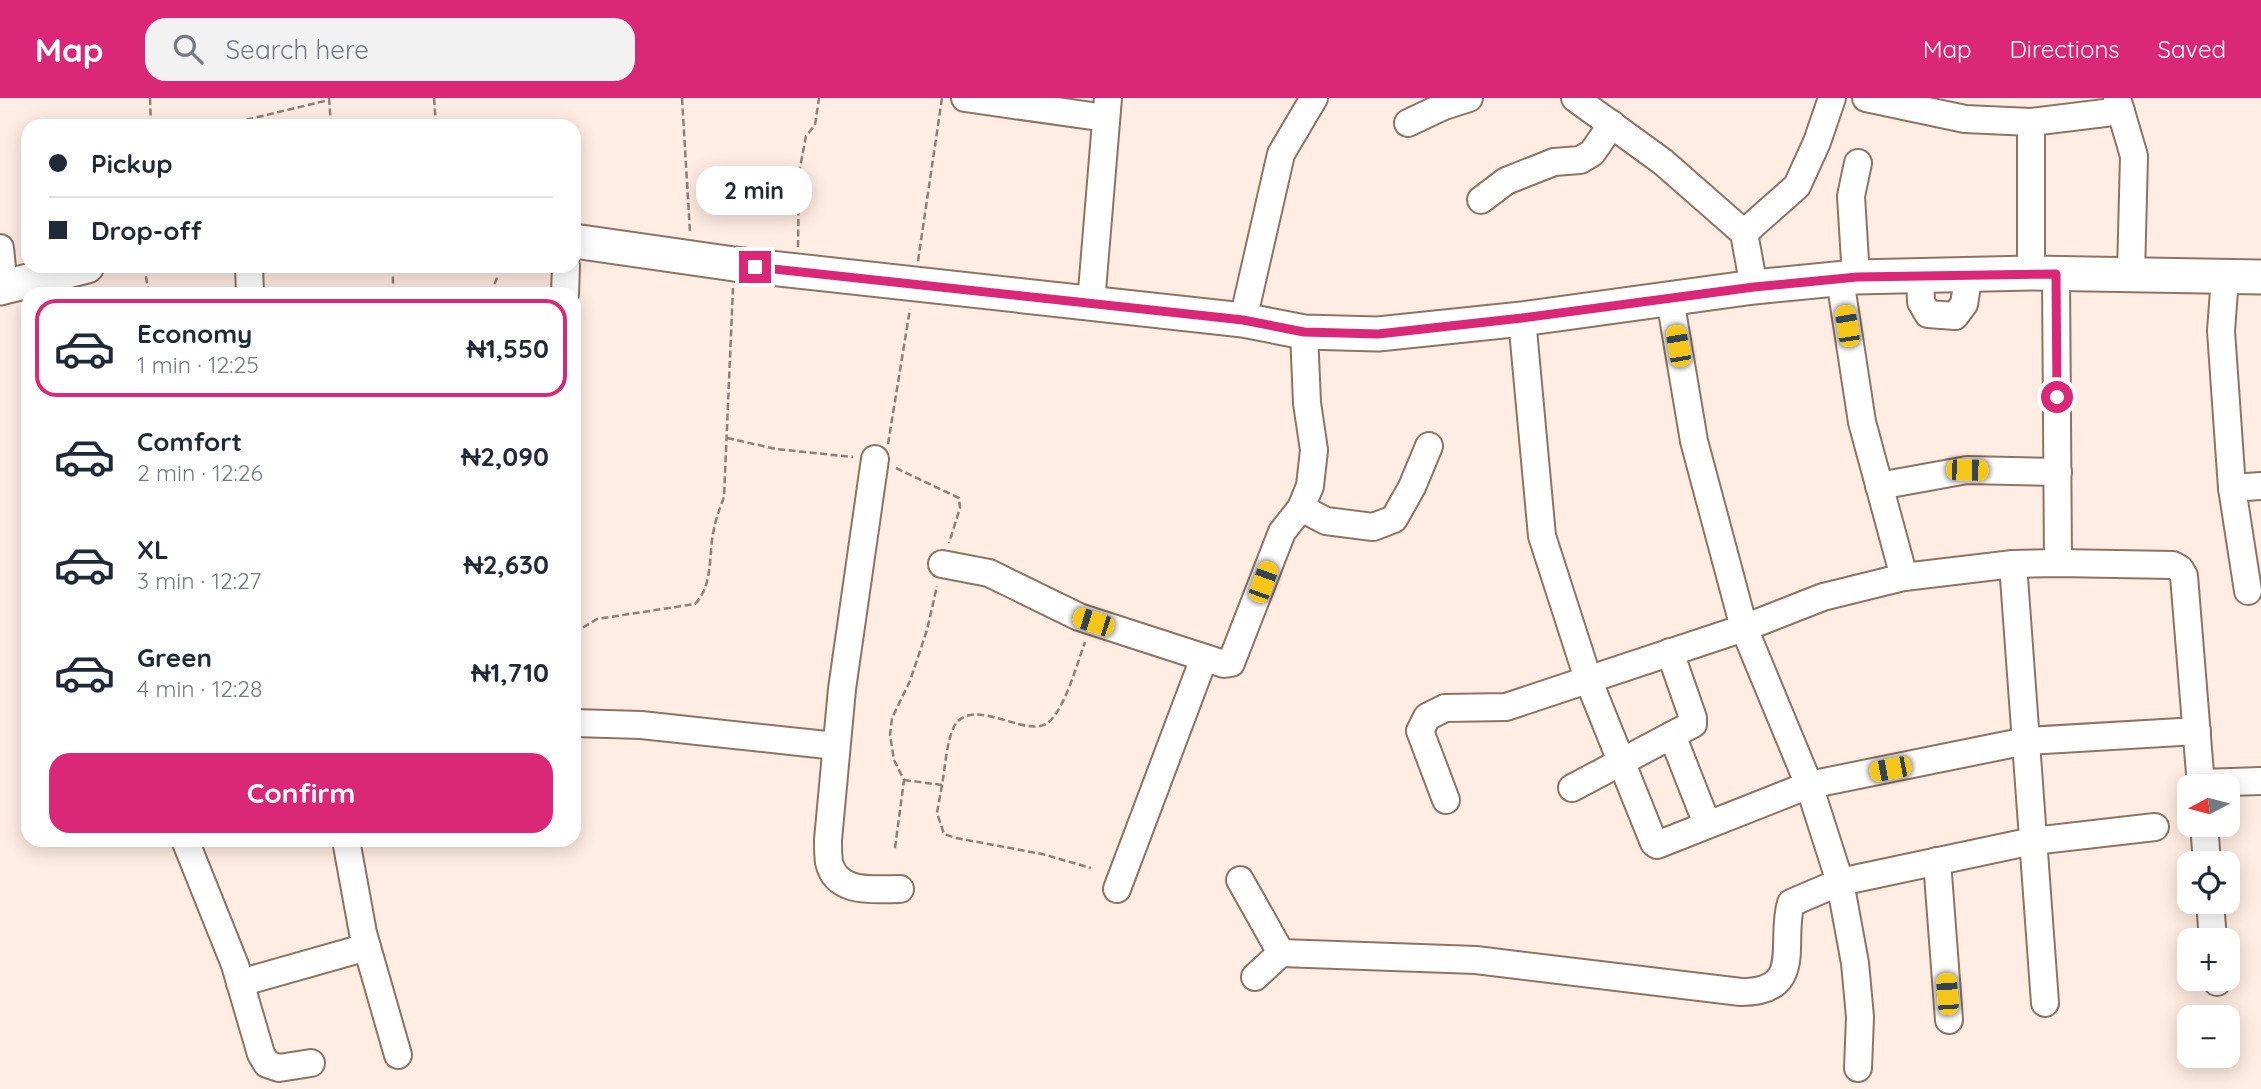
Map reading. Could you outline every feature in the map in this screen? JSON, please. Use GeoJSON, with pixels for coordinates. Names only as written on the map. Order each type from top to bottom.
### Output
{"type":"FeatureCollection","features":[{"type":"Feature","properties":{"kind":"main road"},"geometry":{"type":"LineString","coordinates":[[581,242],[691,259],[1243,320],[1304,332],[1378,334],[1754,287],[1848,278],[2044,273],[2261,277]]}},
{"type":"Feature","properties":{"kind":"main road"},"geometry":{"type":"LineString","coordinates":[[2,287],[53,284],[74,273]]}},
{"type":"Feature","properties":{"kind":"street"},"geometry":{"type":"LineString","coordinates":[[965,98],[1107,108],[1091,303]]}},
{"type":"Feature","properties":{"kind":"street"},"geometry":{"type":"LineString","coordinates":[[1243,320],[1281,154],[1314,98]]}},
{"type":"Feature","properties":{"kind":"street"},"geometry":{"type":"LineString","coordinates":[[1408,123],[1469,98]]}},
{"type":"Feature","properties":{"kind":"street"},"geometry":{"type":"LineString","coordinates":[[1575,98],[1663,162],[1744,233],[1754,287]]}},
{"type":"Feature","properties":{"kind":"street"},"geometry":{"type":"LineString","coordinates":[[1744,233],[1797,186],[1817,142],[1832,98]]}},
{"type":"Feature","properties":{"kind":"street"},"geometry":{"type":"LineString","coordinates":[[1866,98],[1965,119],[2119,105],[2134,156],[2131,274]]}},
{"type":"Feature","properties":{"kind":"street"},"geometry":{"type":"LineString","coordinates":[[2045,113],[2044,273],[2058,471],[2058,563]]}},
{"type":"Feature","properties":{"kind":"street"},"geometry":{"type":"LineString","coordinates":[[1481,200],[1506,181],[1554,162],[1580,160],[1592,153],[1612,124]]}},
{"type":"Feature","properties":{"kind":"street"},"geometry":{"type":"LineString","coordinates":[[1858,163],[1851,196],[1848,278],[1862,422],[1903,577]]}},
{"type":"Feature","properties":{"kind":"street"},"geometry":{"type":"LineString","coordinates":[[0,248],[2,287]]}},
{"type":"Feature","properties":{"kind":"street"},"geometry":{"type":"LineString","coordinates":[[2225,277],[2221,331],[2232,488],[2248,591]]}},
{"type":"Feature","properties":{"kind":"street"},"geometry":{"type":"LineString","coordinates":[[1670,299],[1694,442],[1744,628],[1808,785],[1840,882],[1855,963],[1860,1017],[1858,1068]]}},
{"type":"Feature","properties":{"kind":"street"},"geometry":{"type":"LineString","coordinates":[[1522,318],[1542,536],[1588,679],[1657,845],[1808,785],[2026,741],[2196,731]]}},
{"type":"Feature","properties":{"kind":"street"},"geometry":{"type":"LineString","coordinates":[[942,565],[989,573],[1093,622],[1224,664],[1231,663],[1282,532],[1301,508],[1310,486],[1314,450],[1307,403],[1304,332]]}},
{"type":"Feature","properties":{"kind":"street"},"geometry":{"type":"LineString","coordinates":[[1301,508],[1326,521],[1373,527],[1394,519],[1412,487],[1429,446]]}},
{"type":"Feature","properties":{"kind":"street"},"geometry":{"type":"LineString","coordinates":[[880,461],[842,689],[828,840],[829,863],[834,874],[845,885],[867,890],[900,889]]}},
{"type":"Feature","properties":{"kind":"street"},"geometry":{"type":"LineString","coordinates":[[1879,485],[1967,470],[2058,471]]}},
{"type":"Feature","properties":{"kind":"street"},"geometry":{"type":"LineString","coordinates":[[2232,488],[2261,486]]}},
{"type":"Feature","properties":{"kind":"street"},"geometry":{"type":"LineString","coordinates":[[1446,800],[1420,731],[1427,717],[1445,708],[1506,707],[1744,628],[1823,597],[1903,577],[2013,564],[2173,565],[2180,569],[2184,576],[2200,774]]}},
{"type":"Feature","properties":{"kind":"street"},"geometry":{"type":"LineString","coordinates":[[2013,564],[2045,1003]]}},
{"type":"Feature","properties":{"kind":"street"},"geometry":{"type":"LineString","coordinates":[[1572,788],[1693,724],[1670,652]]}},
{"type":"Feature","properties":{"kind":"street"},"geometry":{"type":"LineString","coordinates":[[1116,889],[1204,658]]}},
{"type":"Feature","properties":{"kind":"street"},"geometry":{"type":"LineString","coordinates":[[581,723],[641,725],[836,746]]}},
{"type":"Feature","properties":{"kind":"street"},"geometry":{"type":"LineString","coordinates":[[1672,735],[1707,824]]}},
{"type":"Feature","properties":{"kind":"street"},"geometry":{"type":"LineString","coordinates":[[2240,783],[2261,782]]}},
{"type":"Feature","properties":{"kind":"street"},"geometry":{"type":"LineString","coordinates":[[1255,977],[1281,953],[1476,960],[1741,992],[1761,992],[1776,984],[1784,969],[1788,953],[1787,915],[1791,903],[1840,882],[2033,841],[2155,827]]}},
{"type":"Feature","properties":{"kind":"street"},"geometry":{"type":"LineString","coordinates":[[187,847],[235,965],[261,1054],[267,1064],[279,1068],[311,1063]]}},
{"type":"Feature","properties":{"kind":"street"},"geometry":{"type":"LineString","coordinates":[[347,847],[367,947],[398,1055]]}},
{"type":"Feature","properties":{"kind":"street"},"geometry":{"type":"LineString","coordinates":[[1937,861],[1949,1020]]}},
{"type":"Feature","properties":{"kind":"street"},"geometry":{"type":"LineString","coordinates":[[1240,880],[1281,953]]}},
{"type":"Feature","properties":{"kind":"street"},"geometry":{"type":"LineString","coordinates":[[240,983],[367,947]]}},
{"type":"Feature","properties":{"kind":"path"},"geometry":{"type":"LineString","coordinates":[[150,98],[151,119]]}},
{"type":"Feature","properties":{"kind":"path"},"geometry":{"type":"LineString","coordinates":[[434,98],[436,119]]}},
{"type":"Feature","properties":{"kind":"path"},"geometry":{"type":"LineString","coordinates":[[682,98],[691,259]]}},
{"type":"Feature","properties":{"kind":"path"},"geometry":{"type":"LineString","coordinates":[[798,271],[799,173],[806,136],[814,125],[819,98]]}},
{"type":"Feature","properties":{"kind":"path"},"geometry":{"type":"LineString","coordinates":[[880,461],[914,284],[942,98]]}},
{"type":"Feature","properties":{"kind":"path"},"geometry":{"type":"LineString","coordinates":[[249,119],[329,99],[330,119]]}},
{"type":"Feature","properties":{"kind":"path"},"geometry":{"type":"LineString","coordinates":[[581,629],[597,619],[695,604],[703,596],[709,575],[713,529],[724,497],[734,264]]}},
{"type":"Feature","properties":{"kind":"path"},"geometry":{"type":"LineString","coordinates":[[494,287],[498,275]]}},
{"type":"Feature","properties":{"kind":"path"},"geometry":{"type":"LineString","coordinates":[[727,438],[776,449],[880,461],[959,498],[960,509],[942,565],[927,630],[910,681],[892,718],[890,735],[894,760],[904,780],[895,848]]}},
{"type":"Feature","properties":{"kind":"path"},"geometry":{"type":"LineString","coordinates":[[1091,868],[1042,853],[944,834],[937,813],[951,733],[958,721],[981,715],[1036,727],[1051,720],[1062,702],[1093,622]]}},
{"type":"Feature","properties":{"kind":"path"},"geometry":{"type":"LineString","coordinates":[[904,780],[942,785]]}},
{"type":"Feature","properties":{"kind":"route"},"geometry":{"type":"LineString","coordinates":[[755,267],[1243,320],[1304,332],[1378,334],[1754,287],[1857,277],[2056,274],[2057,397]]}}]}
